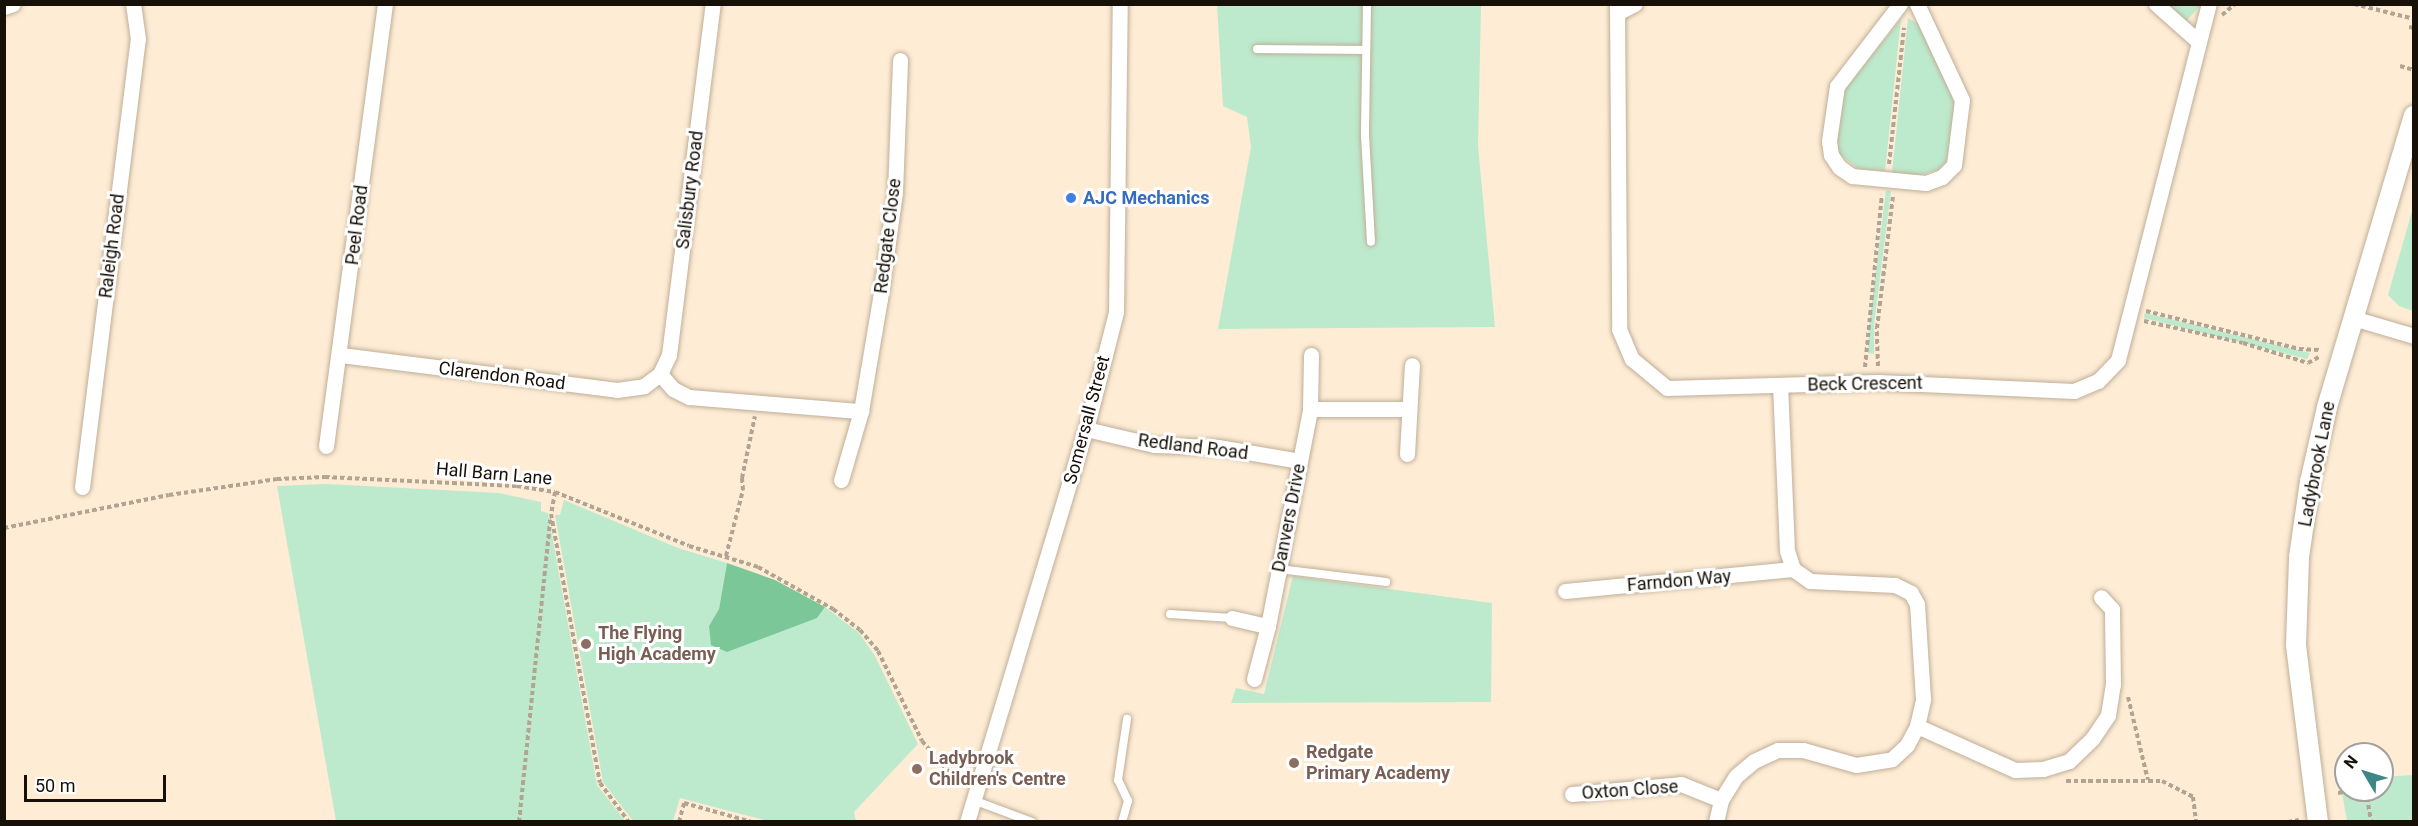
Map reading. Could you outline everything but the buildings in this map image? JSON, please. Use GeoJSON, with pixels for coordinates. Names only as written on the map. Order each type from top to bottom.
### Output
{"type":"FeatureCollection","features":[{"type":"Feature","properties":{"kind":"street"},"geometry":{"type":"LineString","coordinates":[[4,7],[13,4]]}},
{"type":"Feature","properties":{"kind":"street","name":"Raleigh Road"},"geometry":{"type":"LineString","coordinates":[[82,487],[138,39],[133,4]]}},
{"type":"Feature","properties":{"kind":"street","name":"Peel Road"},"geometry":{"type":"LineString","coordinates":[[326,446],[341,355],[385,4]]}},
{"type":"Feature","properties":{"kind":"street","name":"Salisbury Road"},"geometry":{"type":"LineString","coordinates":[[660,374],[669,355],[713,4]]}},
{"type":"Feature","properties":{"kind":"street","name":"Somersall Street"},"geometry":{"type":"LineString","coordinates":[[967,822],[1086,429],[1116,312],[1119,285],[1119,4]]}},
{"type":"Feature","properties":{"kind":"street","name":"Beck Crescent"},"geometry":{"type":"LineString","coordinates":[[1635,4],[1617,8],[1619,329],[1632,359],[1667,388],[1871,382],[2074,391],[2098,381],[2118,360],[2133,313],[2209,4]]}},
{"type":"Feature","properties":{"kind":"street"},"geometry":{"type":"LineString","coordinates":[[1903,10],[1837,86],[1829,141],[1831,155],[1839,167],[1852,176],[1926,183],[1942,177],[1953,165],[1959,146],[1962,100],[1917,4]]}},
{"type":"Feature","properties":{"kind":"street"},"geometry":{"type":"LineString","coordinates":[[2156,4],[2199,42]]}},
{"type":"Feature","properties":{"kind":"street","name":"Redgate Close"},"geometry":{"type":"LineString","coordinates":[[841,480],[861,411],[895,192],[900,60]]}},
{"type":"Feature","properties":{"kind":"street","name":"Ladybrook Lane"},"geometry":{"type":"LineString","coordinates":[[2318,822],[2296,645],[2299,557],[2319,439],[2414,116]]}},
{"type":"Feature","properties":{"kind":"street"},"geometry":{"type":"LineString","coordinates":[[2353,318],[2414,336]]}},
{"type":"Feature","properties":{"kind":"street","name":"Clarendon Road"},"geometry":{"type":"LineString","coordinates":[[341,355],[617,390],[644,386],[660,374]]}},
{"type":"Feature","properties":{"kind":"street","name":"Danvers Drive"},"geometry":{"type":"LineString","coordinates":[[1254,679],[1268,626],[1310,409],[1311,356]]}},
{"type":"Feature","properties":{"kind":"street"},"geometry":{"type":"LineString","coordinates":[[1407,454],[1407,409],[1412,365]]}},
{"type":"Feature","properties":{"kind":"street"},"geometry":{"type":"LineString","coordinates":[[660,374],[673,388],[689,397],[861,411]]}},
{"type":"Feature","properties":{"kind":"street"},"geometry":{"type":"LineString","coordinates":[[1780,385],[1787,551],[1793,569]]}},
{"type":"Feature","properties":{"kind":"street"},"geometry":{"type":"LineString","coordinates":[[1310,409],[1407,409]]}},
{"type":"Feature","properties":{"kind":"street","name":"Redland Road"},"geometry":{"type":"LineString","coordinates":[[1086,429],[1154,445],[1218,447],[1300,461]]}},
{"type":"Feature","properties":{"kind":"street","name":"Farndon Way"},"geometry":{"type":"LineString","coordinates":[[1565,591],[1793,569],[1810,580],[1895,585],[1911,593],[1917,603],[1923,699],[1917,726],[1907,745],[1892,759],[1869,765],[1803,750],[1778,750],[1754,760],[1736,776],[1721,800],[1716,822]]}},
{"type":"Feature","properties":{"kind":"street"},"geometry":{"type":"LineString","coordinates":[[1917,726],[2015,770],[2043,769],[2069,761],[2092,739],[2108,715],[2113,685],[2112,609],[2101,597]]}},
{"type":"Feature","properties":{"kind":"street"},"geometry":{"type":"LineString","coordinates":[[1232,618],[1268,626]]}},
{"type":"Feature","properties":{"kind":"street","name":"Oxton Close"},"geometry":{"type":"LineString","coordinates":[[1572,794],[1681,784],[1721,800]]}},
{"type":"Feature","properties":{"kind":"lane"},"geometry":{"type":"LineString","coordinates":[[1367,4],[1371,242]]}},
{"type":"Feature","properties":{"kind":"lane"},"geometry":{"type":"LineString","coordinates":[[1257,49],[1366,50]]}},
{"type":"Feature","properties":{"kind":"lane"},"geometry":{"type":"LineString","coordinates":[[1279,569],[1386,582]]}},
{"type":"Feature","properties":{"kind":"lane"},"geometry":{"type":"LineString","coordinates":[[1170,614],[1232,618]]}},
{"type":"Feature","properties":{"kind":"lane"},"geometry":{"type":"LineString","coordinates":[[1122,822],[1128,801],[1118,780],[1127,719]]}},
{"type":"Feature","properties":{"kind":"lane"},"geometry":{"type":"LineString","coordinates":[[973,798],[1032,822]]}},
{"type":"Feature","properties":{"kind":"path"},"geometry":{"type":"LineString","coordinates":[[2354,4],[2410,18]]}},
{"type":"Feature","properties":{"kind":"path"},"geometry":{"type":"LineString","coordinates":[[1871,382],[1903,10]]}},
{"type":"Feature","properties":{"kind":"path"},"geometry":{"type":"LineString","coordinates":[[2400,66],[2414,70]]}},
{"type":"Feature","properties":{"kind":"path"},"geometry":{"type":"LineString","coordinates":[[1871,382],[1867,324],[1888,179]]}},
{"type":"Feature","properties":{"kind":"path"},"geometry":{"type":"LineString","coordinates":[[2133,313],[2299,349],[2319,350]]}},
{"type":"Feature","properties":{"kind":"path"},"geometry":{"type":"LineString","coordinates":[[2133,313],[2308,363],[2319,357]]}},
{"type":"Feature","properties":{"kind":"path"},"geometry":{"type":"LineString","coordinates":[[726,556],[743,490],[742,478],[758,404]]}},
{"type":"Feature","properties":{"kind":"path","name":"Hall Barn Lane"},"geometry":{"type":"LineString","coordinates":[[4,528],[169,495],[277,479],[325,477],[555,492],[689,546],[758,567],[832,609],[861,630],[878,651],[922,741],[956,782],[973,798]]}},
{"type":"Feature","properties":{"kind":"path"},"geometry":{"type":"LineString","coordinates":[[519,822],[555,492]]}},
{"type":"Feature","properties":{"kind":"path"},"geometry":{"type":"LineString","coordinates":[[551,514],[600,783],[629,822]]}},
{"type":"Feature","properties":{"kind":"path"},"geometry":{"type":"LineString","coordinates":[[2125,687],[2148,780]]}},
{"type":"Feature","properties":{"kind":"path"},"geometry":{"type":"LineString","coordinates":[[2053,781],[2162,781],[2193,796],[2196,822]]}},
{"type":"Feature","properties":{"kind":"path"},"geometry":{"type":"LineString","coordinates":[[2368,802],[2371,822]]}},
{"type":"Feature","properties":{"kind":"path"},"geometry":{"type":"LineString","coordinates":[[679,822],[684,803],[752,822]]}},
{"type":"Feature","properties":{"kind":"green space"},"geometry":{"type":"Polygon","coordinates":[[[1217,5],[1481,5],[1478,146],[1495,327],[1218,329],[1251,147],[1247,117],[1223,106],[1217,5]]]}},
{"type":"Feature","properties":{"kind":"green space"},"geometry":{"type":"Polygon","coordinates":[[[2169,5],[2201,5],[2187,20],[2181,20],[2169,5]]]}},
{"type":"Feature","properties":{"kind":"green space"},"geometry":{"type":"Polygon","coordinates":[[[1908,18],[1922,26],[1955,104],[1947,160],[1940,169],[1918,176],[1892,173],[1908,18]]]}},
{"type":"Feature","properties":{"kind":"green space"},"geometry":{"type":"Polygon","coordinates":[[[1901,19],[1885,171],[1859,169],[1839,154],[1836,141],[1842,93],[1901,19]]]}},
{"type":"Feature","properties":{"kind":"green space"},"geometry":{"type":"Polygon","coordinates":[[[1886,190],[1891,191],[1874,325],[1874,354],[1868,353],[1869,325],[1886,190]]]}},
{"type":"Feature","properties":{"kind":"green space"},"geometry":{"type":"Polygon","coordinates":[[[2413,208],[2413,311],[2399,306],[2388,295],[2413,208]]]}},
{"type":"Feature","properties":{"kind":"green space"},"geometry":{"type":"Polygon","coordinates":[[[2145,313],[2310,353],[2307,359],[2144,318],[2145,313]]]}},
{"type":"Feature","properties":{"kind":"green space"},"geometry":{"type":"Polygon","coordinates":[[[326,484],[499,493],[541,502],[541,511],[548,513],[597,785],[625,821],[336,821],[277,486],[326,484]]]}},
{"type":"Feature","properties":{"kind":"green space"},"geometry":{"type":"Polygon","coordinates":[[[564,500],[678,548],[727,563],[719,609],[709,626],[817,618],[825,607],[859,633],[875,656],[918,744],[854,812],[856,821],[768,821],[680,798],[673,821],[633,821],[603,782],[555,515],[560,515],[564,500]]]}},
{"type":"Feature","properties":{"kind":"green space"},"geometry":{"type":"Polygon","coordinates":[[[727,563],[775,580],[825,607],[817,618],[727,652],[711,645],[709,626],[719,609],[727,563]]]}},
{"type":"Feature","properties":{"kind":"green space"},"geometry":{"type":"Polygon","coordinates":[[[1293,576],[1492,603],[1491,702],[1231,703],[1236,688],[1264,694],[1293,576]]]}},
{"type":"Feature","properties":{"kind":"green space"},"geometry":{"type":"Polygon","coordinates":[[[2413,775],[2413,821],[2347,821],[2344,802],[2394,802],[2394,776],[2413,775]]]}},
{"type":"Feature","properties":{"kind":"place","name":"AJC Mechanics"},"geometry":{"type":"Point","coordinates":[1071,198]}},
{"type":"Feature","properties":{"kind":"place","name":"The Flying High Academy"},"geometry":{"type":"Point","coordinates":[586,644]}},
{"type":"Feature","properties":{"kind":"place","name":"Redgate Primary Academy"},"geometry":{"type":"Point","coordinates":[1294,763]}},
{"type":"Feature","properties":{"kind":"place","name":"Ladybrook Children's Centre"},"geometry":{"type":"Point","coordinates":[917,769]}}]}
